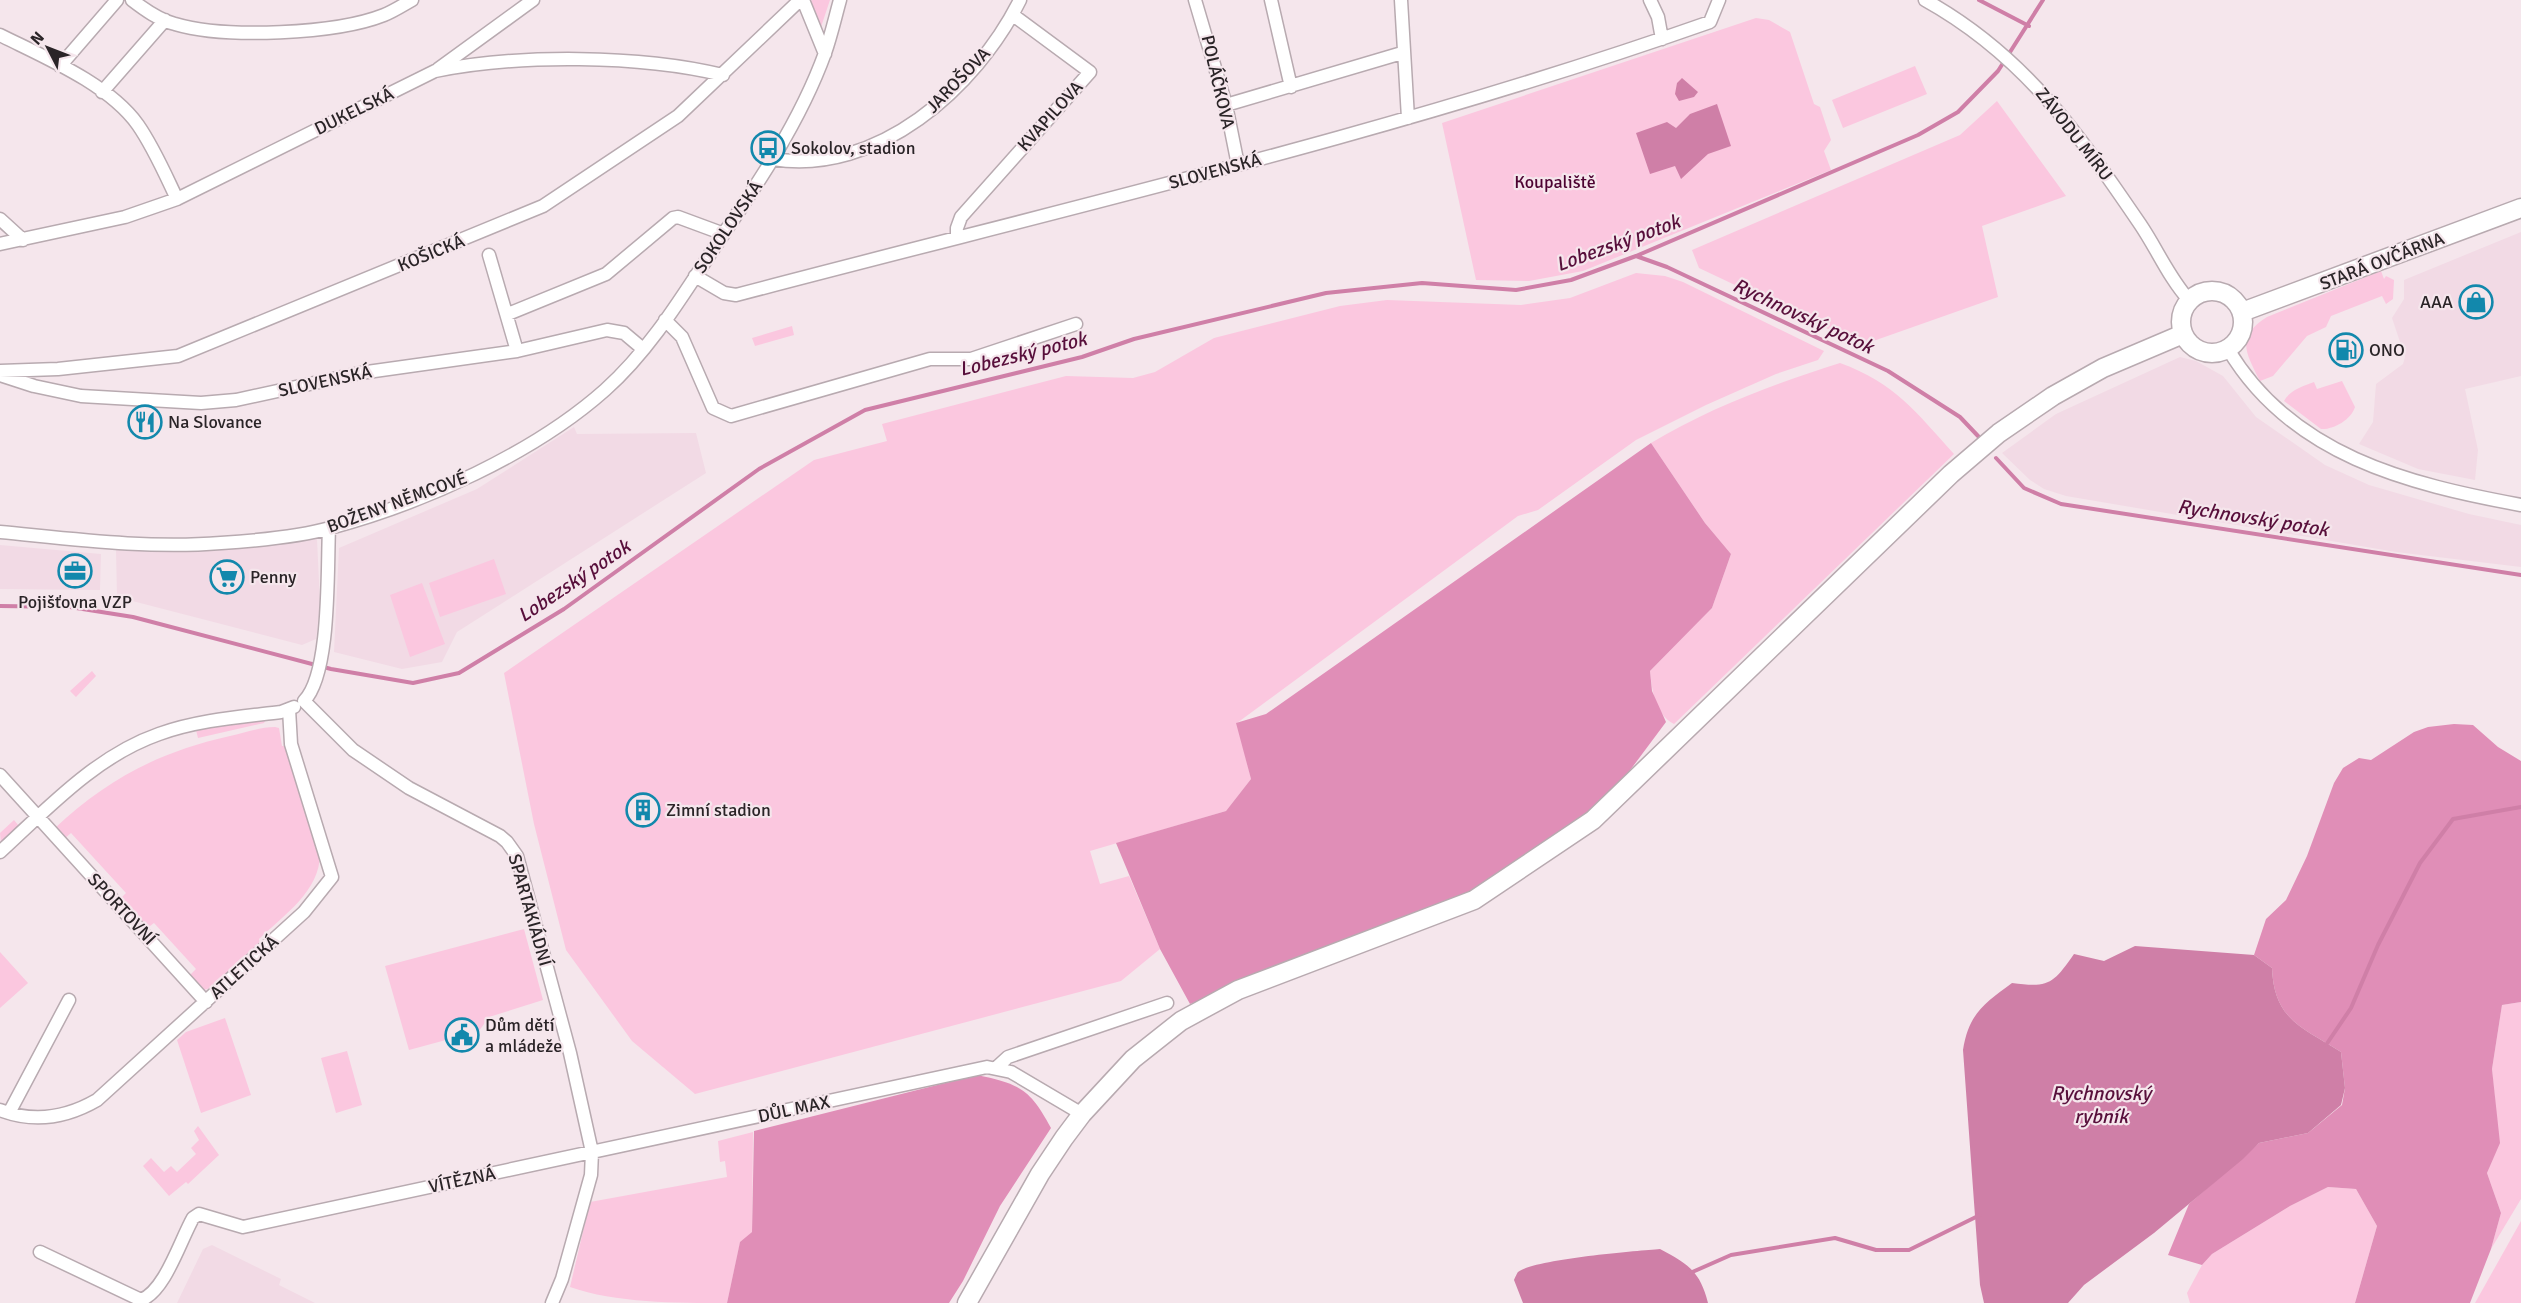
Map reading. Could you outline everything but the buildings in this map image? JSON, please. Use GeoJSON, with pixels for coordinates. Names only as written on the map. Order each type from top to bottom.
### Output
{"type":"FeatureCollection","features":[{"type":"Feature","properties":{"kind":"main road","name":"STARÁ OVČÁRNA"},"geometry":{"type":"LineString","coordinates":[[2242,312],[2521,208]]}},
{"type":"Feature","properties":{"kind":"main road"},"geometry":{"type":"LineString","coordinates":[[2217,291],[2233,298],[2242,312],[2242,331],[2228,349],[2216,353],[2202,352],[2191,345],[2183,334],[2182,315],[2189,300],[2201,293],[2217,291]]}},
{"type":"Feature","properties":{"kind":"main road"},"geometry":{"type":"LineString","coordinates":[[967,1303],[1040,1174],[1082,1114],[1133,1059],[1181,1021],[1238,990],[1474,900],[1593,820],[1951,474],[1999,433],[2082,380],[2183,334]]}},
{"type":"Feature","properties":{"kind":"street"},"geometry":{"type":"LineString","coordinates":[[60,66],[117,0]]}},
{"type":"Feature","properties":{"kind":"street"},"geometry":{"type":"LineString","coordinates":[[132,0],[176,24],[227,33],[294,31],[350,23],[383,15],[391,5],[412,0]]}},
{"type":"Feature","properties":{"kind":"street"},"geometry":{"type":"LineString","coordinates":[[435,71],[533,0]]}},
{"type":"Feature","properties":{"kind":"street"},"geometry":{"type":"LineString","coordinates":[[802,0],[825,54]]}},
{"type":"Feature","properties":{"kind":"street","name":"KOŠICKÁ"},"geometry":{"type":"LineString","coordinates":[[0,373],[178,356],[543,206],[678,116],[802,0]]}},
{"type":"Feature","properties":{"kind":"street","name":"SOKOLOVSKÁ"},"geometry":{"type":"LineString","coordinates":[[665,320],[773,159],[825,54],[840,0]]}},
{"type":"Feature","properties":{"kind":"street","name":"JAROŠOVA"},"geometry":{"type":"LineString","coordinates":[[773,159],[809,162],[858,153],[896,134],[931,111],[961,81],[998,39],[1020,0]]}},
{"type":"Feature","properties":{"kind":"street","name":"POLÁČKOVA"},"geometry":{"type":"LineString","coordinates":[[1195,0],[1226,105],[1238,165]]}},
{"type":"Feature","properties":{"kind":"street"},"geometry":{"type":"LineString","coordinates":[[1271,0],[1291,87]]}},
{"type":"Feature","properties":{"kind":"street"},"geometry":{"type":"LineString","coordinates":[[1401,0],[1402,53],[1408,118]]}},
{"type":"Feature","properties":{"kind":"street"},"geometry":{"type":"LineString","coordinates":[[1650,0],[1658,17],[1662,39]]}},
{"type":"Feature","properties":{"kind":"street","name":"SLOVENSKÁ"},"geometry":{"type":"LineString","coordinates":[[695,276],[724,293],[736,295],[957,237],[1089,206],[1408,118],[1662,39],[1710,22],[1719,0]]}},
{"type":"Feature","properties":{"kind":"street","name":"ZÁVODU MÍRU"},"geometry":{"type":"LineString","coordinates":[[1925,0],[1968,27],[2040,88],[2079,136],[2189,300]]}},
{"type":"Feature","properties":{"kind":"street","name":"KVAPILOVA"},"geometry":{"type":"LineString","coordinates":[[957,237],[957,228],[962,217],[1090,72],[1013,15]]}},
{"type":"Feature","properties":{"kind":"street"},"geometry":{"type":"LineString","coordinates":[[102,92],[165,20]]}},
{"type":"Feature","properties":{"kind":"street"},"geometry":{"type":"LineString","coordinates":[[0,35],[60,66],[102,92],[137,124],[177,199]]}},
{"type":"Feature","properties":{"kind":"street"},"geometry":{"type":"LineString","coordinates":[[1226,105],[1402,53]]}},
{"type":"Feature","properties":{"kind":"street","name":"DUKELSKÁ"},"geometry":{"type":"LineString","coordinates":[[0,244],[125,218],[177,199],[435,71],[464,65],[561,59],[697,69],[723,75]]}},
{"type":"Feature","properties":{"kind":"street"},"geometry":{"type":"LineString","coordinates":[[508,314],[606,274],[673,218],[678,217],[724,234]]}},
{"type":"Feature","properties":{"kind":"street"},"geometry":{"type":"LineString","coordinates":[[0,219],[24,240]]}},
{"type":"Feature","properties":{"kind":"street"},"geometry":{"type":"LineString","coordinates":[[489,255],[517,351]]}},
{"type":"Feature","properties":{"kind":"street"},"geometry":{"type":"LineString","coordinates":[[665,320],[682,337],[713,408],[731,416],[930,359],[971,359],[1076,324]]}},
{"type":"Feature","properties":{"kind":"street","name":"BOŽENY NĚMCOVÉ"},"geometry":{"type":"LineString","coordinates":[[0,532],[111,542],[220,543],[329,529],[438,490],[553,431],[606,389],[643,349],[665,320]]}},
{"type":"Feature","properties":{"kind":"street","name":"SLOVENSKÁ"},"geometry":{"type":"LineString","coordinates":[[0,373],[34,386],[81,396],[201,403],[236,400],[360,373],[517,351],[611,329],[624,333],[643,349]]}},
{"type":"Feature","properties":{"kind":"street"},"geometry":{"type":"LineString","coordinates":[[2228,349],[2259,393],[2296,425],[2324,444],[2364,464],[2434,487],[2521,505]]}},
{"type":"Feature","properties":{"kind":"street"},"geometry":{"type":"LineString","coordinates":[[0,852],[98,766],[157,735],[183,727],[289,710],[304,701],[314,690],[322,652],[329,529]]}},
{"type":"Feature","properties":{"kind":"street","name":"SPARTAKIÁDNÍ"},"geometry":{"type":"LineString","coordinates":[[304,701],[353,750],[418,794],[500,836],[512,848],[517,856],[570,1053],[592,1152]]}},
{"type":"Feature","properties":{"kind":"street","name":"ATLETICKÁ"},"geometry":{"type":"LineString","coordinates":[[4,1111],[28,1118],[47,1118],[87,1106],[115,1085],[304,912],[332,877],[291,744],[289,710]]}},
{"type":"Feature","properties":{"kind":"street","name":"SPORTOVNÍ"},"geometry":{"type":"LineString","coordinates":[[0,775],[206,1002]]}},
{"type":"Feature","properties":{"kind":"street"},"geometry":{"type":"LineString","coordinates":[[4,1111],[69,1000]]}},
{"type":"Feature","properties":{"kind":"street","name":"DŮL MAX"},"geometry":{"type":"LineString","coordinates":[[996,1068],[1008,1057],[1167,1003]]}},
{"type":"Feature","properties":{"kind":"street","name":"DŮL MAX"},"geometry":{"type":"LineString","coordinates":[[592,1152],[980,1068],[996,1068],[1011,1072],[1082,1114]]}},
{"type":"Feature","properties":{"kind":"street"},"geometry":{"type":"LineString","coordinates":[[552,1303],[562,1279],[591,1175],[592,1152]]}},
{"type":"Feature","properties":{"kind":"street","name":"VÍTĚZNÁ"},"geometry":{"type":"LineString","coordinates":[[40,1252],[141,1300],[151,1296],[159,1286],[187,1228],[193,1218],[199,1214],[243,1227],[592,1152]]}},
{"type":"Feature","properties":{"kind":"shaded area"},"geometry":{"type":"Polygon","coordinates":[[[2521,232],[2521,376],[2465,389],[2478,450],[2475,480],[2418,469],[2359,444],[2373,422],[2376,384],[2403,364],[2405,357],[2392,318],[2404,299],[2404,280],[2521,232]]]}},
{"type":"Feature","properties":{"kind":"shaded area"},"geometry":{"type":"Polygon","coordinates":[[[2180,357],[2196,361],[2223,376],[2256,417],[2325,465],[2369,485],[2469,514],[2521,525],[2521,567],[2396,552],[2066,496],[2044,489],[2030,480],[2002,453],[2056,414],[2180,357]]]}},
{"type":"Feature","properties":{"kind":"shaded area"},"geometry":{"type":"Polygon","coordinates":[[[574,427],[577,434],[696,433],[706,473],[457,632],[442,662],[402,669],[334,652],[339,548],[477,489],[574,427]]]}},
{"type":"Feature","properties":{"kind":"shaded area"},"geometry":{"type":"Polygon","coordinates":[[[1651,443],[1705,523],[1731,554],[1712,608],[1650,671],[1652,691],[1666,722],[1593,820],[1474,900],[1354,946],[1190,1004],[1160,949],[1116,843],[1226,811],[1251,779],[1236,723],[1266,714],[1651,443]]]}},
{"type":"Feature","properties":{"kind":"shaded area"},"geometry":{"type":"Polygon","coordinates":[[[317,539],[320,603],[317,632],[316,639],[302,645],[117,597],[116,550],[191,551],[317,539]]]}},
{"type":"Feature","properties":{"kind":"shaded area"},"geometry":{"type":"Polygon","coordinates":[[[0,545],[101,554],[100,590],[0,589],[0,545]]]}},
{"type":"Feature","properties":{"kind":"shaded area"},"geometry":{"type":"Polygon","coordinates":[[[2454,724],[2473,725],[2498,747],[2521,761],[2521,1002],[2502,1005],[2492,1069],[2500,1143],[2487,1173],[2501,1213],[2491,1249],[2470,1303],[2355,1303],[2377,1226],[2356,1189],[2328,1187],[2290,1206],[2212,1254],[2202,1265],[2168,1255],[2189,1204],[2259,1143],[2308,1133],[2342,1105],[2345,1088],[2341,1052],[2303,1028],[2284,1011],[2274,986],[2272,968],[2254,955],[2266,919],[2286,900],[2307,856],[2334,783],[2343,768],[2359,758],[2371,760],[2414,732],[2428,727],[2454,724]]]}},
{"type":"Feature","properties":{"kind":"shaded area"},"geometry":{"type":"Polygon","coordinates":[[[977,1075],[1014,1085],[1022,1090],[1037,1105],[1051,1128],[1000,1206],[963,1281],[949,1303],[727,1303],[740,1242],[752,1232],[754,1131],[977,1075]]]}},
{"type":"Feature","properties":{"kind":"shaded area"},"geometry":{"type":"Polygon","coordinates":[[[212,1245],[281,1279],[279,1285],[315,1303],[177,1303],[203,1249],[212,1245]]]}},
{"type":"Feature","properties":{"kind":"green space"},"geometry":{"type":"Polygon","coordinates":[[[830,0],[821,27],[811,1],[830,0]]]}},
{"type":"Feature","properties":{"kind":"green space","name":"Koupaliště"},"geometry":{"type":"Polygon","coordinates":[[[1756,18],[1769,20],[1790,32],[1814,104],[1820,107],[1831,140],[1824,151],[1831,170],[1583,271],[1529,281],[1476,280],[1442,123],[1756,18]]]}},
{"type":"Feature","properties":{"kind":"green space"},"geometry":{"type":"Polygon","coordinates":[[[1915,66],[1927,94],[1843,128],[1832,100],[1915,66]]]}},
{"type":"Feature","properties":{"kind":"green space"},"geometry":{"type":"Polygon","coordinates":[[[1997,101],[2066,196],[1982,226],[1998,297],[1862,345],[1699,268],[1692,250],[1960,135],[1997,101]]]}},
{"type":"Feature","properties":{"kind":"green space"},"geometry":{"type":"Polygon","coordinates":[[[2381,271],[2384,279],[2386,276],[2394,280],[2393,299],[2386,304],[2382,296],[2331,316],[2326,327],[2307,336],[2273,376],[2260,381],[2246,346],[2250,332],[2257,324],[2267,317],[2381,271]]]}},
{"type":"Feature","properties":{"kind":"green space"},"geometry":{"type":"Polygon","coordinates":[[[1636,273],[1665,276],[1683,282],[1824,351],[1818,360],[1776,374],[1706,405],[1636,440],[1538,510],[1518,516],[1237,723],[1251,779],[1226,811],[1090,851],[1100,884],[1129,876],[1160,949],[1121,981],[695,1094],[632,1041],[566,950],[534,824],[504,673],[814,460],[887,441],[882,424],[1066,376],[1133,378],[1155,372],[1214,338],[1340,306],[1387,300],[1521,305],[1570,298],[1636,273]]]}},
{"type":"Feature","properties":{"kind":"green space"},"geometry":{"type":"Polygon","coordinates":[[[792,326],[794,335],[755,346],[752,338],[792,326]]]}},
{"type":"Feature","properties":{"kind":"green space"},"geometry":{"type":"Polygon","coordinates":[[[1840,363],[1876,380],[1903,400],[1954,454],[1674,724],[1659,708],[1653,693],[1650,671],[1712,608],[1731,554],[1705,523],[1651,443],[1743,397],[1840,363]]]}},
{"type":"Feature","properties":{"kind":"green space"},"geometry":{"type":"Polygon","coordinates":[[[2342,381],[2355,407],[2346,420],[2331,428],[2321,429],[2284,401],[2293,391],[2314,382],[2317,389],[2342,381]]]}},
{"type":"Feature","properties":{"kind":"green space"},"geometry":{"type":"Polygon","coordinates":[[[494,559],[506,594],[440,617],[429,583],[494,559]]]}},
{"type":"Feature","properties":{"kind":"green space"},"geometry":{"type":"Polygon","coordinates":[[[422,583],[445,644],[410,657],[390,595],[422,583]]]}},
{"type":"Feature","properties":{"kind":"green space"},"geometry":{"type":"Polygon","coordinates":[[[92,671],[96,676],[76,697],[70,691],[92,671]]]}},
{"type":"Feature","properties":{"kind":"green space"},"geometry":{"type":"Polygon","coordinates":[[[266,719],[264,723],[198,738],[196,730],[266,719]]]}},
{"type":"Feature","properties":{"kind":"green space"},"geometry":{"type":"Polygon","coordinates":[[[279,728],[282,746],[287,746],[320,854],[318,867],[314,880],[299,901],[259,939],[260,943],[210,988],[204,990],[189,976],[196,969],[154,923],[146,929],[120,899],[126,893],[71,833],[64,839],[54,829],[74,811],[114,782],[157,759],[204,743],[279,728]]]}},
{"type":"Feature","properties":{"kind":"green space"},"geometry":{"type":"Polygon","coordinates":[[[14,820],[19,826],[1,844],[0,833],[14,820]]]}},
{"type":"Feature","properties":{"kind":"green space"},"geometry":{"type":"Polygon","coordinates":[[[524,929],[543,1000],[489,1017],[479,1031],[409,1050],[385,966],[524,929]]]}},
{"type":"Feature","properties":{"kind":"green space"},"geometry":{"type":"Polygon","coordinates":[[[0,952],[28,983],[0,1008],[0,952]]]}},
{"type":"Feature","properties":{"kind":"green space"},"geometry":{"type":"Polygon","coordinates":[[[2521,1002],[2521,1199],[2491,1249],[2501,1213],[2487,1173],[2499,1143],[2492,1069],[2502,1005],[2521,1002]]]}},
{"type":"Feature","properties":{"kind":"green space"},"geometry":{"type":"Polygon","coordinates":[[[225,1018],[251,1095],[201,1113],[177,1040],[186,1032],[225,1018]]]}},
{"type":"Feature","properties":{"kind":"green space"},"geometry":{"type":"Polygon","coordinates":[[[347,1051],[362,1105],[336,1113],[321,1058],[347,1051]]]}},
{"type":"Feature","properties":{"kind":"green space"},"geometry":{"type":"Polygon","coordinates":[[[198,1126],[219,1155],[188,1184],[186,1182],[169,1196],[143,1166],[151,1158],[164,1172],[171,1166],[177,1172],[196,1154],[191,1148],[199,1140],[194,1131],[198,1126]]]}},
{"type":"Feature","properties":{"kind":"green space"},"geometry":{"type":"Polygon","coordinates":[[[753,1132],[752,1232],[740,1243],[727,1303],[626,1299],[570,1287],[590,1202],[727,1177],[725,1161],[720,1162],[718,1141],[753,1132]]]}},
{"type":"Feature","properties":{"kind":"green space"},"geometry":{"type":"Polygon","coordinates":[[[2328,1187],[2356,1189],[2377,1226],[2355,1303],[2190,1303],[2187,1293],[2202,1265],[2212,1254],[2290,1206],[2328,1187]]]}},
{"type":"Feature","properties":{"kind":"green space"},"geometry":{"type":"Polygon","coordinates":[[[2521,1221],[2521,1303],[2475,1303],[2521,1221]]]}},
{"type":"Feature","properties":{"kind":"water"},"geometry":{"type":"Polygon","coordinates":[[[1682,78],[1698,92],[1694,97],[1679,101],[1675,94],[1677,83],[1682,78]]]}},
{"type":"Feature","properties":{"kind":"water"},"geometry":{"type":"Polygon","coordinates":[[[1717,104],[1731,146],[1708,154],[1681,179],[1675,166],[1650,174],[1636,133],[1667,122],[1676,128],[1690,114],[1717,104]]]}},
{"type":"Feature","properties":{"kind":"water","name":"Rychnovský rybník"},"geometry":{"type":"Polygon","coordinates":[[[2135,946],[2254,955],[2272,968],[2274,986],[2284,1011],[2303,1028],[2341,1052],[2345,1088],[2341,1105],[2308,1133],[2259,1143],[2154,1233],[2084,1285],[2068,1303],[1984,1303],[1980,1285],[1963,1050],[1969,1027],[1979,1010],[2012,983],[2034,985],[2049,982],[2061,972],[2074,954],[2104,961],[2135,946]]]}},
{"type":"Feature","properties":{"kind":"water"},"geometry":{"type":"Polygon","coordinates":[[[1660,1249],[1692,1270],[1701,1283],[1708,1303],[1523,1303],[1514,1280],[1518,1272],[1544,1263],[1586,1256],[1660,1249]]]}},
{"type":"Feature","properties":{"kind":"waterway"},"geometry":{"type":"LineString","coordinates":[[1979,0],[2029,26]]}},
{"type":"Feature","properties":{"kind":"waterway","name":"Lobezský potok"},"geometry":{"type":"LineString","coordinates":[[0,606],[70,607],[133,617],[331,669],[413,683],[459,673],[564,609],[759,469],[865,410],[1082,357],[1134,339],[1326,293],[1422,283],[1516,290],[1571,280],[1636,256],[1918,135],[1958,112],[1998,71],[2043,0]]}},
{"type":"Feature","properties":{"kind":"waterway","name":"Rychnovský potok"},"geometry":{"type":"LineString","coordinates":[[1636,256],[1667,267],[1888,371],[1960,417],[1978,436]]}},
{"type":"Feature","properties":{"kind":"waterway","name":"Rychnovský potok"},"geometry":{"type":"LineString","coordinates":[[1996,458],[2024,488],[2061,504],[2521,575]]}},
{"type":"Feature","properties":{"kind":"waterway"},"geometry":{"type":"LineString","coordinates":[[2326,1045],[2351,1008],[2378,945],[2420,863],[2453,819],[2521,807]]}},
{"type":"Feature","properties":{"kind":"waterway"},"geometry":{"type":"LineString","coordinates":[[1690,1273],[1731,1255],[1835,1238],[1876,1250],[1909,1250],[1980,1215]]}},
{"type":"Feature","properties":{"kind":"place","name":"Sokolov, stadion"},"geometry":{"type":"Point","coordinates":[768,148]}},
{"type":"Feature","properties":{"kind":"place","name":"AAA"},"geometry":{"type":"Point","coordinates":[2476,302]}},
{"type":"Feature","properties":{"kind":"place","name":"ONO"},"geometry":{"type":"Point","coordinates":[2346,350]}},
{"type":"Feature","properties":{"kind":"place","name":"Na Slovance"},"geometry":{"type":"Point","coordinates":[145,422]}},
{"type":"Feature","properties":{"kind":"place","name":"Pojišťovna VZP"},"geometry":{"type":"Point","coordinates":[75,571]}},
{"type":"Feature","properties":{"kind":"place","name":"Penny"},"geometry":{"type":"Point","coordinates":[227,577]}},
{"type":"Feature","properties":{"kind":"place","name":"Zimní stadion"},"geometry":{"type":"Point","coordinates":[643,810]}},
{"type":"Feature","properties":{"kind":"place","name":"Dům dětí a mládeže"},"geometry":{"type":"Point","coordinates":[462,1035]}}]}
